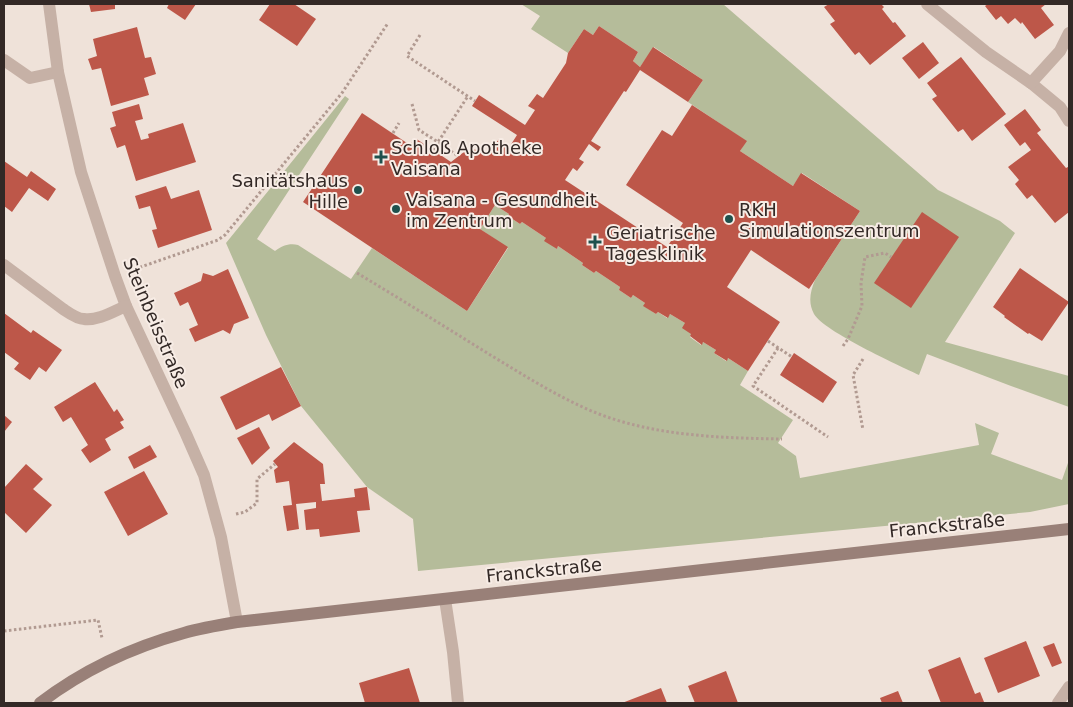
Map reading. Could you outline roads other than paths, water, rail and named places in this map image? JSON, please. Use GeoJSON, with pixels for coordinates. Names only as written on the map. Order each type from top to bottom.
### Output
{"type":"FeatureCollection","features":[{"type":"Feature","properties":{"kind":"street","name":"Steinbeisstraße"},"geometry":{"type":"LineString","coordinates":[[49,4],[58,72],[82,172],[126,306],[204,475],[225,556],[237,622]]}},
{"type":"Feature","properties":{"kind":"street"},"geometry":{"type":"LineString","coordinates":[[926,4],[1060,107],[1069,121]]}},
{"type":"Feature","properties":{"kind":"street"},"geometry":{"type":"LineString","coordinates":[[1030,83],[1060,52],[1069,34]]}},
{"type":"Feature","properties":{"kind":"street"},"geometry":{"type":"LineString","coordinates":[[4,60],[30,78],[58,72]]}},
{"type":"Feature","properties":{"kind":"street"},"geometry":{"type":"LineString","coordinates":[[4,265],[63,309],[84,319],[94,318],[126,306]]}},
{"type":"Feature","properties":{"kind":"street","name":"Franckstraße"},"geometry":{"type":"LineString","coordinates":[[40,703],[86,674],[149,644],[205,628],[237,622],[1069,529]]}},
{"type":"Feature","properties":{"kind":"street"},"geometry":{"type":"LineString","coordinates":[[445,599],[458,703]]}},
{"type":"Feature","properties":{"kind":"street"},"geometry":{"type":"LineString","coordinates":[[1058,703],[1069,688]]}},
{"type":"Feature","properties":{"kind":"place","name":"Schloß Apotheke Vaisana"},"geometry":{"type":"Point","coordinates":[381,157]}},
{"type":"Feature","properties":{"kind":"place","name":"Sanitätshaus Hille"},"geometry":{"type":"Point","coordinates":[358,190]}},
{"type":"Feature","properties":{"kind":"place","name":"Vaisana - Gesundheit im Zentrum"},"geometry":{"type":"Point","coordinates":[396,209]}},
{"type":"Feature","properties":{"kind":"place","name":"RKH Simulationszentrum"},"geometry":{"type":"Point","coordinates":[729,219]}},
{"type":"Feature","properties":{"kind":"place","name":"Geriatrische Tagesklinik"},"geometry":{"type":"Point","coordinates":[595,242]}}]}
